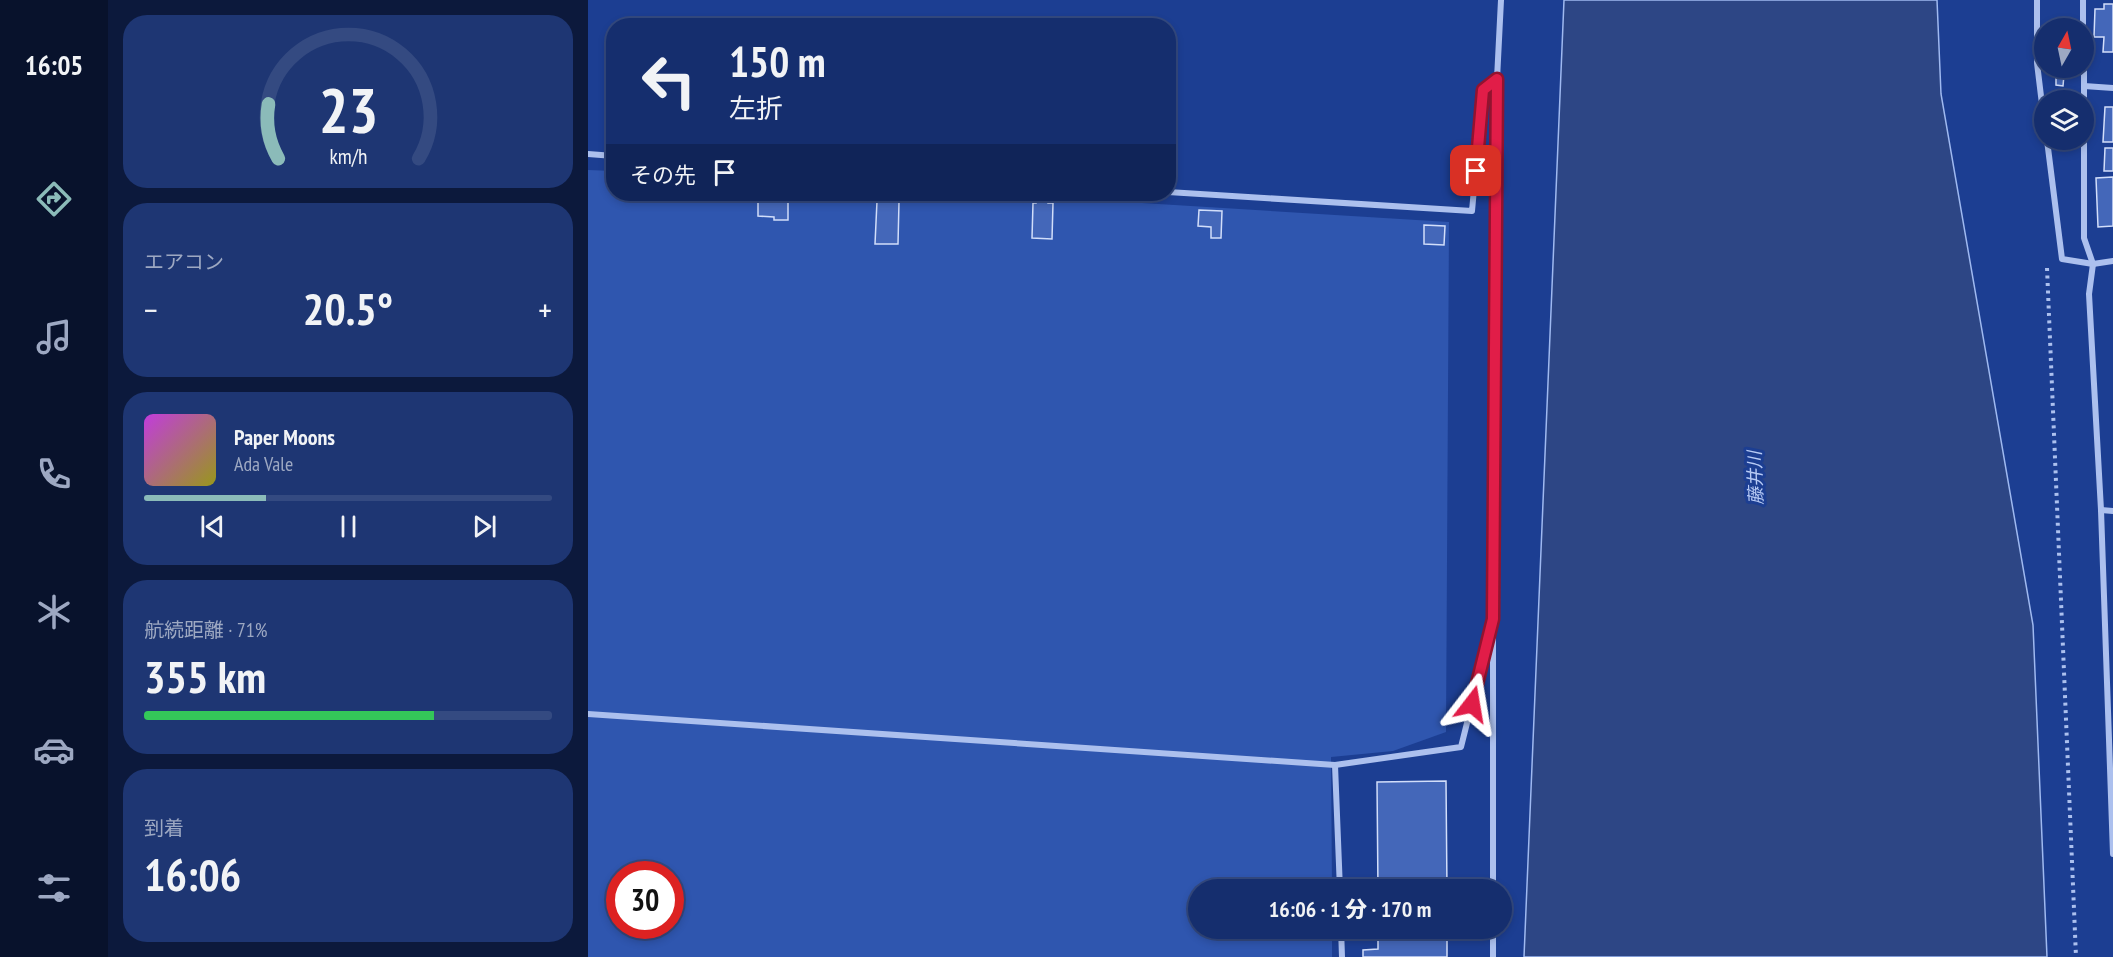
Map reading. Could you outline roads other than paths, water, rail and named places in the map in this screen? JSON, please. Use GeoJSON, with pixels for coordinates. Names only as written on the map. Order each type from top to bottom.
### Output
{"type":"FeatureCollection","features":[{"type":"Feature","properties":{"kind":"street"},"geometry":{"type":"LineString","coordinates":[[1493,879],[1497,79],[1501,0]]}},
{"type":"Feature","properties":{"kind":"street"},"geometry":{"type":"LineString","coordinates":[[2037,0],[2037,63],[2040,90]]}},
{"type":"Feature","properties":{"kind":"street"},"geometry":{"type":"LineString","coordinates":[[2083,0],[2083,18]]}},
{"type":"Feature","properties":{"kind":"street"},"geometry":{"type":"LineString","coordinates":[[2084,78],[2084,238],[2093,264],[2089,294],[2101,510],[2113,854]]}},
{"type":"Feature","properties":{"kind":"street"},"geometry":{"type":"LineString","coordinates":[[1176,192],[1472,211],[1483,90],[1497,79]]}},
{"type":"Feature","properties":{"kind":"street"},"geometry":{"type":"LineString","coordinates":[[2084,86],[2113,88]]}},
{"type":"Feature","properties":{"kind":"street"},"geometry":{"type":"LineString","coordinates":[[2048,150],[2062,259],[2093,264],[2113,261]]}},
{"type":"Feature","properties":{"kind":"street"},"geometry":{"type":"LineString","coordinates":[[588,154],[606,155]]}},
{"type":"Feature","properties":{"kind":"street"},"geometry":{"type":"LineString","coordinates":[[2101,510],[2113,511]]}},
{"type":"Feature","properties":{"kind":"street"},"geometry":{"type":"LineString","coordinates":[[588,714],[1335,765],[1461,747],[1493,619]]}},
{"type":"Feature","properties":{"kind":"street"},"geometry":{"type":"LineString","coordinates":[[1335,765],[1340,879]]}},
{"type":"Feature","properties":{"kind":"street"},"geometry":{"type":"LineString","coordinates":[[1341,939],[1342,957]]}},
{"type":"Feature","properties":{"kind":"street"},"geometry":{"type":"LineString","coordinates":[[1493,939],[1493,957]]}},
{"type":"Feature","properties":{"kind":"water","name":"藤井川"},"geometry":{"type":"Polygon","coordinates":[[[1564,0],[1937,0],[1941,94],[2033,625],[2047,957],[1524,957],[1564,0]]]}}]}
